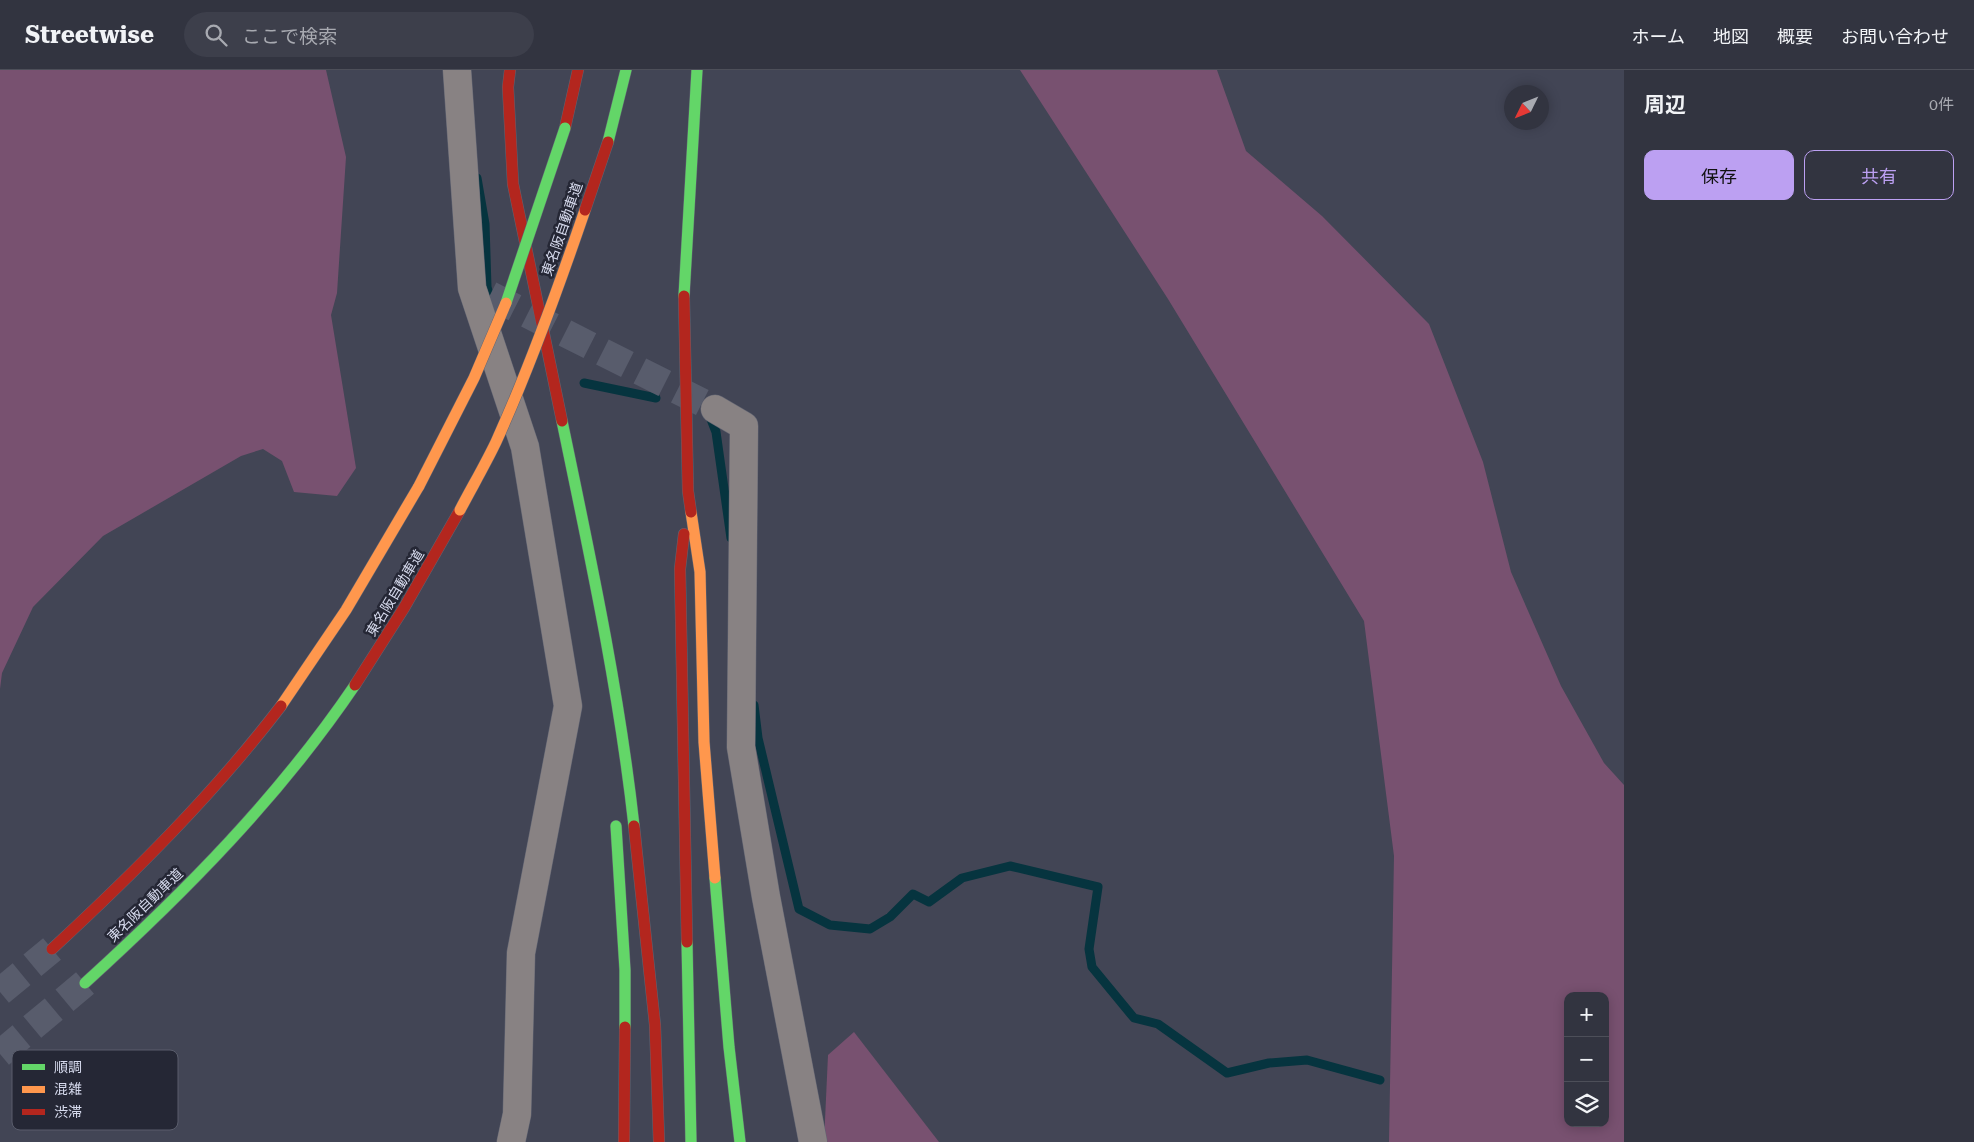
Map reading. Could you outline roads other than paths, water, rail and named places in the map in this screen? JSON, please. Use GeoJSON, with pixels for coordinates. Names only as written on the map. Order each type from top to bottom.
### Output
{"type":"FeatureCollection","features":[{"type":"Feature","properties":{"kind":"highway"},"geometry":{"type":"LineString","coordinates":[[510,70],[508,87],[513,184],[600,605],[629,785],[655,1025],[659,1142]]}},
{"type":"Feature","properties":{"kind":"highway","name":"東名阪自動車道"},"geometry":{"type":"LineString","coordinates":[[52,949],[124,883],[170,836],[263,729],[322,648],[374,566],[463,402],[502,313],[533,228],[564,128],[578,70]]}},
{"type":"Feature","properties":{"kind":"highway","name":"東名阪自動車道"},"geometry":{"type":"LineString","coordinates":[[85,983],[156,918],[230,842],[298,762],[370,663],[420,583],[500,434],[538,342],[573,248],[608,142],[626,70]]}},
{"type":"Feature","properties":{"kind":"highway"},"geometry":{"type":"LineString","coordinates":[[691,1142],[680,569],[688,491],[684,283],[697,70]]}},
{"type":"Feature","properties":{"kind":"highway"},"geometry":{"type":"LineString","coordinates":[[688,491],[700,572],[704,742],[729,1047],[740,1142]]}},
{"type":"Feature","properties":{"kind":"highway"},"geometry":{"type":"LineString","coordinates":[[600,605],[609,730]]}},
{"type":"Feature","properties":{"kind":"highway"},"geometry":{"type":"LineString","coordinates":[[615,817],[625,970],[624,1142]]}},
{"type":"Feature","properties":{"kind":"street"},"geometry":{"type":"LineString","coordinates":[[457,70],[481,291],[525,447],[568,706],[521,953],[517,1114],[511,1142]]}},
{"type":"Feature","properties":{"kind":"street"},"geometry":{"type":"LineString","coordinates":[[715,410],[744,426],[741,748],[766,897],[812,1142]]}},
{"type":"Feature","properties":{"kind":"waterway"},"geometry":{"type":"LineString","coordinates":[[477,178],[485,224],[487,287],[493,309]]}},
{"type":"Feature","properties":{"kind":"waterway"},"geometry":{"type":"LineString","coordinates":[[584,383],[656,398]]}},
{"type":"Feature","properties":{"kind":"waterway"},"geometry":{"type":"LineString","coordinates":[[709,414],[716,432],[731,538]]}},
{"type":"Feature","properties":{"kind":"waterway"},"geometry":{"type":"LineString","coordinates":[[754,705],[758,738],[799,909],[830,925],[870,929],[890,917],[913,894],[929,902],[962,878],[1010,866],[1098,887],[1089,949],[1092,967],[1134,1018],[1158,1024],[1227,1073],[1269,1063],[1307,1060],[1380,1080]]}},
{"type":"Feature","properties":{"kind":"tunnel"},"geometry":{"type":"LineString","coordinates":[[490,295],[715,409]]}},
{"type":"Feature","properties":{"kind":"tunnel"},"geometry":{"type":"LineString","coordinates":[[0,992],[52,949]]}},
{"type":"Feature","properties":{"kind":"tunnel"},"geometry":{"type":"LineString","coordinates":[[0,1054],[85,983]]}}]}
